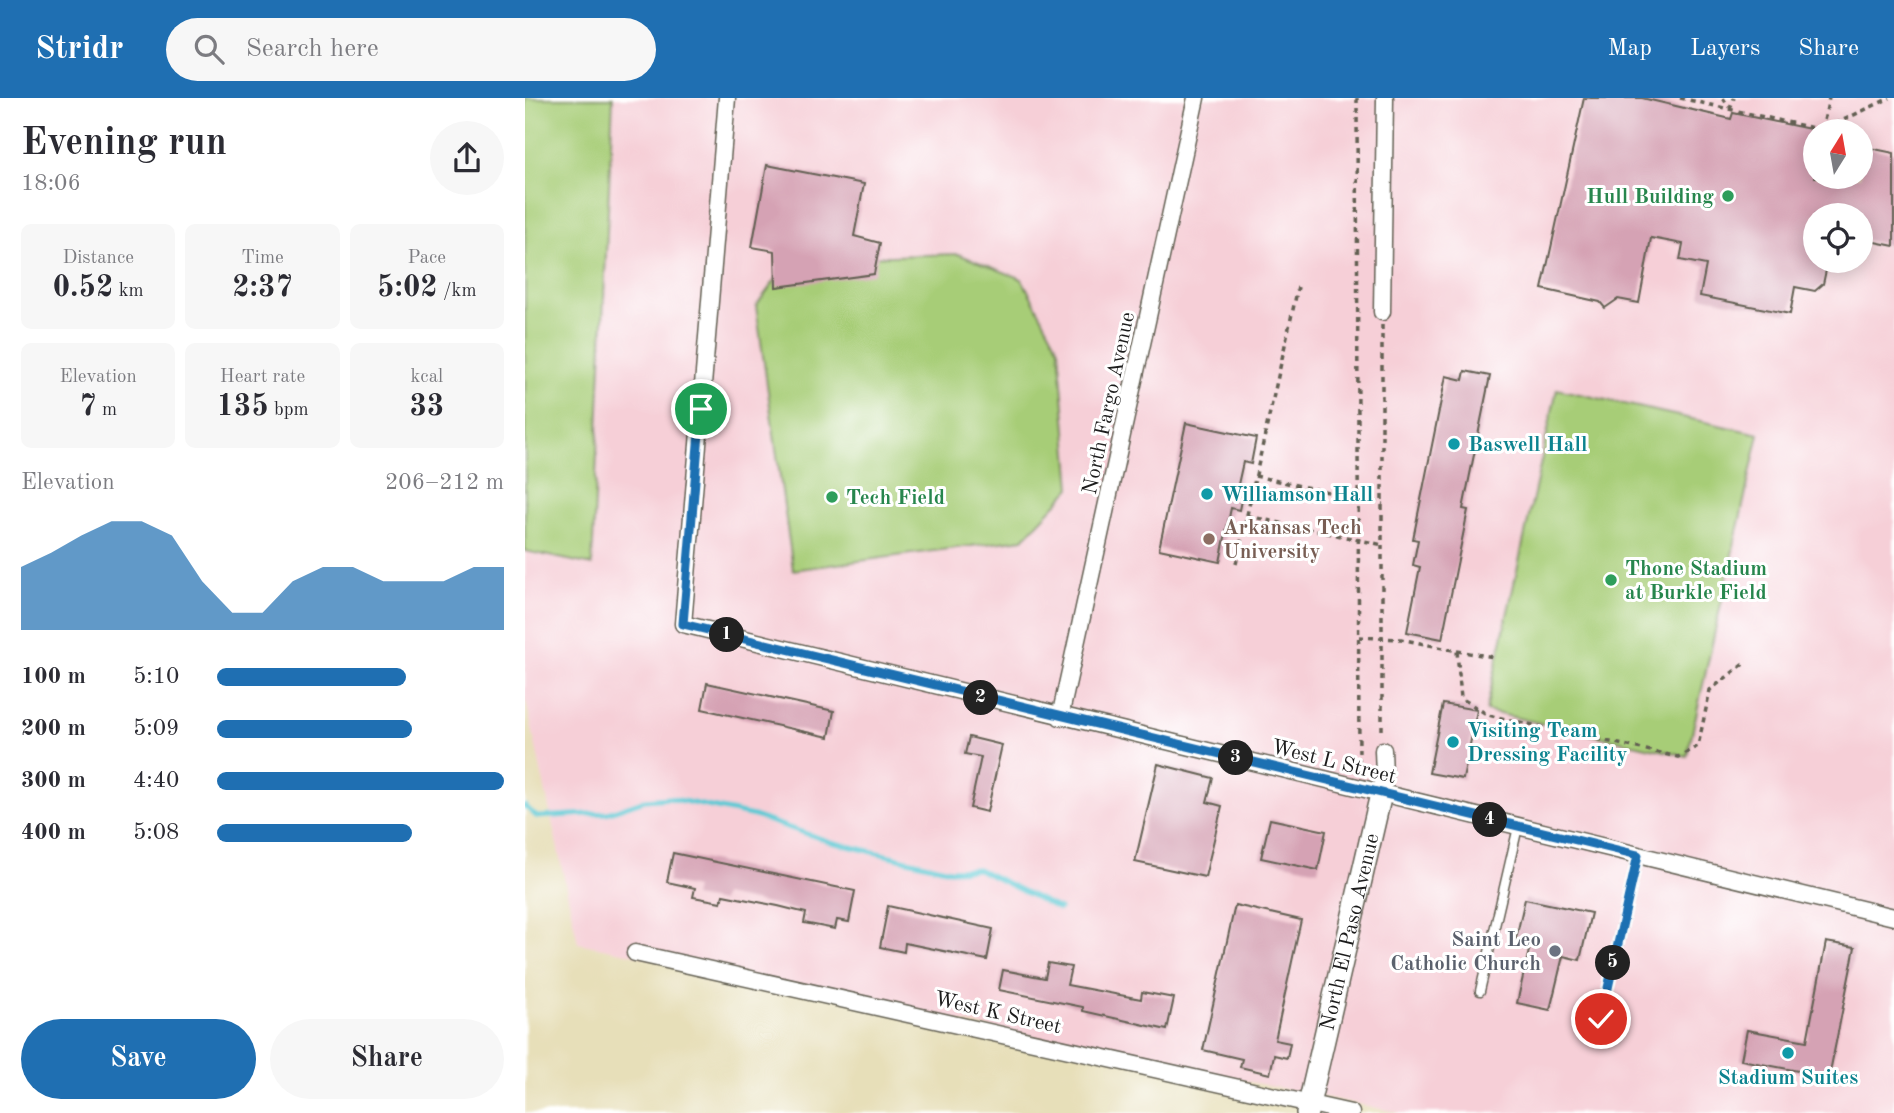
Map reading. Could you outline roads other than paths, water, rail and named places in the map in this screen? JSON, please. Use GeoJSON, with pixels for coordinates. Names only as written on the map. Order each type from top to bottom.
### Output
{"type":"FeatureCollection","features":[{"type":"Feature","properties":{"kind":"street","name":"West L Street"},"geometry":{"type":"LineString","coordinates":[[727,98],[683,624],[1894,917]]}},
{"type":"Feature","properties":{"kind":"street","name":"North Fargo Avenue"},"geometry":{"type":"LineString","coordinates":[[1060,717],[1196,98]]}},
{"type":"Feature","properties":{"kind":"street"},"geometry":{"type":"LineString","coordinates":[[1383,312],[1385,98]]}},
{"type":"Feature","properties":{"kind":"street","name":"North El Paso Avenue"},"geometry":{"type":"LineString","coordinates":[[1308,1108],[1381,794],[1384,775],[1383,750]]}},
{"type":"Feature","properties":{"kind":"street","name":"West K Street"},"geometry":{"type":"LineString","coordinates":[[635,953],[1308,1108],[1351,1113]]}},
{"type":"Feature","properties":{"kind":"lane"},"geometry":{"type":"LineString","coordinates":[[1480,991],[1518,827]]}},
{"type":"Feature","properties":{"kind":"lane"},"geometry":{"type":"LineString","coordinates":[[1601,1019],[1638,855]]}},
{"type":"Feature","properties":{"kind":"waterway"},"geometry":{"type":"LineString","coordinates":[[525,806],[537,817],[607,813],[645,800],[669,798],[754,816],[831,842],[950,870],[978,869],[1059,909]]}},
{"type":"Feature","properties":{"kind":"place","name":"Hull Building"},"geometry":{"type":"Point","coordinates":[1728,196]}},
{"type":"Feature","properties":{"kind":"place","name":"Baswell Hall"},"geometry":{"type":"Point","coordinates":[1454,444]}},
{"type":"Feature","properties":{"kind":"place","name":"Williamson Hall"},"geometry":{"type":"Point","coordinates":[1207,494]}},
{"type":"Feature","properties":{"kind":"place","name":"Tech Field"},"geometry":{"type":"Point","coordinates":[832,497]}},
{"type":"Feature","properties":{"kind":"place","name":"Arkansas Tech University"},"geometry":{"type":"Point","coordinates":[1209,539]}},
{"type":"Feature","properties":{"kind":"place","name":"Thone Stadium at Burkle Field"},"geometry":{"type":"Point","coordinates":[1611,580]}},
{"type":"Feature","properties":{"kind":"place","name":"Visiting Team Dressing Facility"},"geometry":{"type":"Point","coordinates":[1453,742]}},
{"type":"Feature","properties":{"kind":"place","name":"Saint Leo Catholic Church"},"geometry":{"type":"Point","coordinates":[1555,951]}},
{"type":"Feature","properties":{"kind":"place","name":"Stadium Suites"},"geometry":{"type":"Point","coordinates":[1788,1053]}}]}
